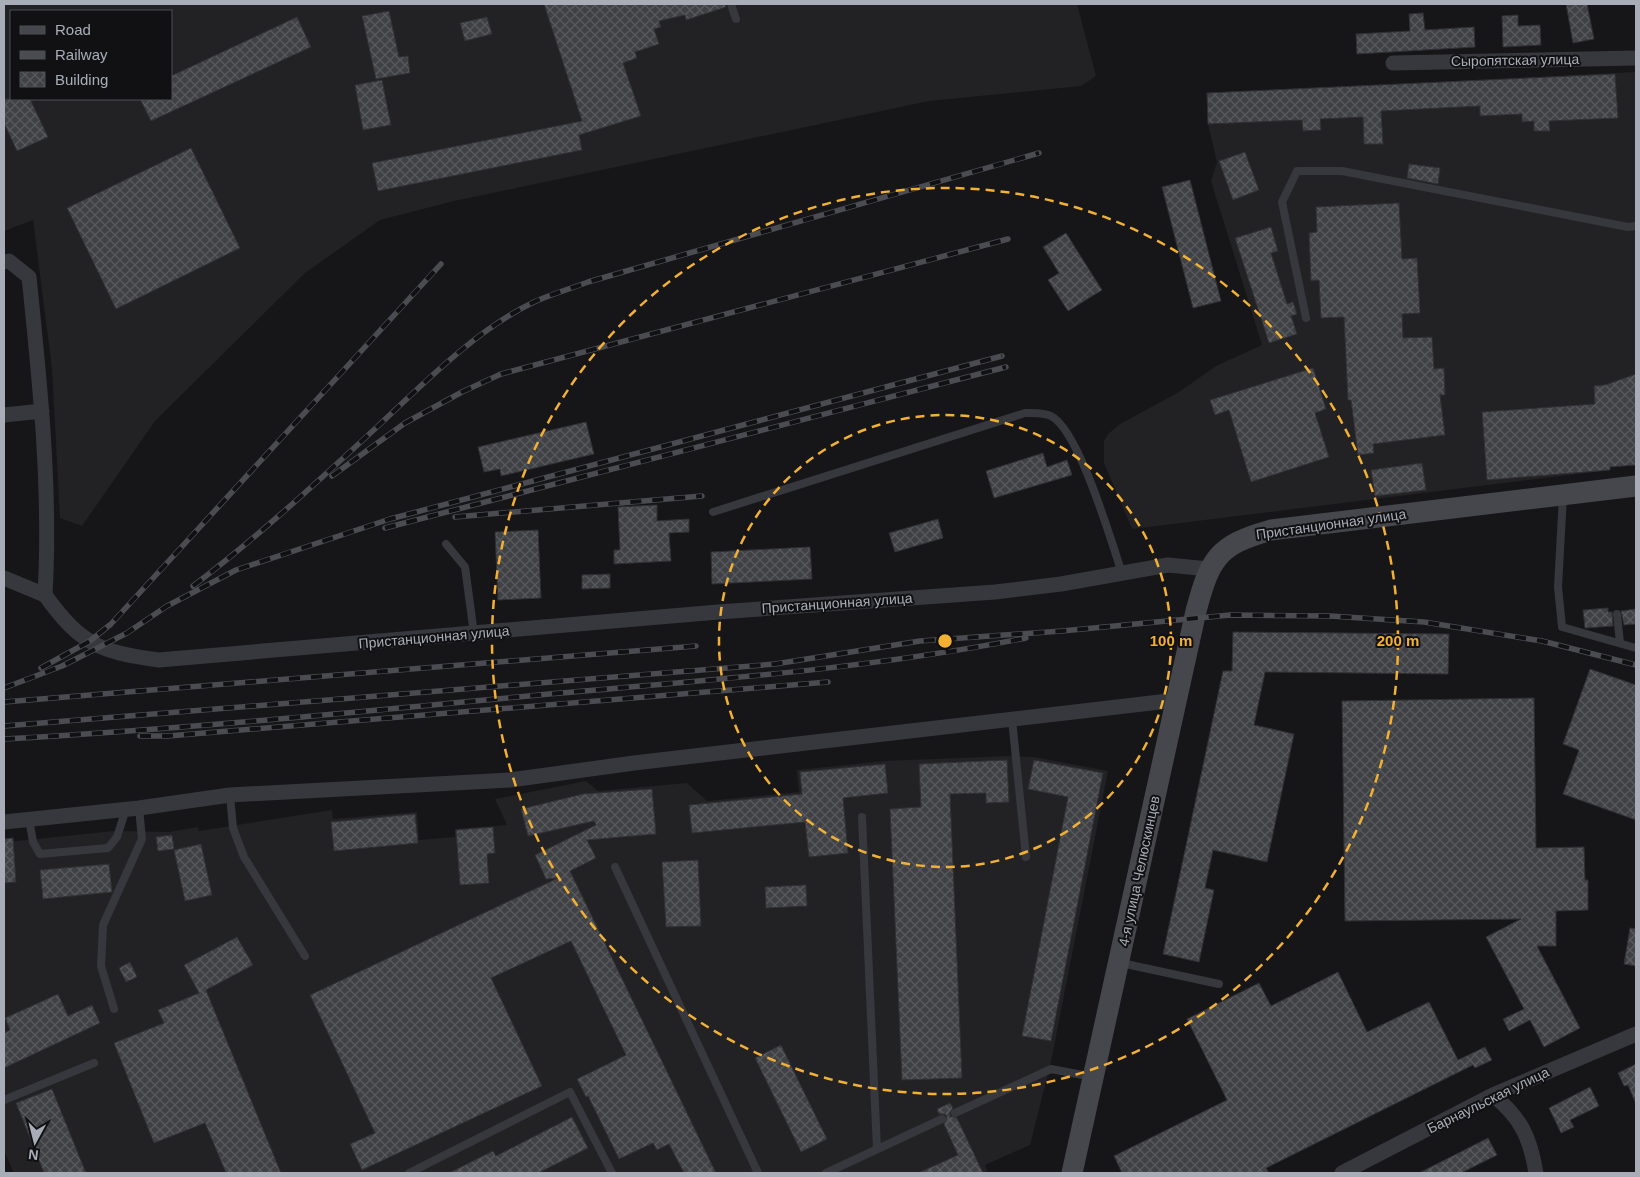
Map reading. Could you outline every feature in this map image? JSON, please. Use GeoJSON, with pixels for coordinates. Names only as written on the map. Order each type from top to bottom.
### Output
{"type":"FeatureCollection","features":[{"type":"Feature","properties":{"kind":"main road","name":"Пристанционная улица"},"geometry":{"type":"LineString","coordinates":[[1209,569],[1222,552],[1243,538],[1270,530],[1636,486]]}},
{"type":"Feature","properties":{"kind":"main road","name":"4-я улица Челюскинцев"},"geometry":{"type":"LineString","coordinates":[[1072,1173],[1095,1077],[1196,611],[1209,569]]}},
{"type":"Feature","properties":{"kind":"street","name":"Сыропятская улица"},"geometry":{"type":"LineString","coordinates":[[1393,62],[1636,58]]}},
{"type":"Feature","properties":{"kind":"street"},"geometry":{"type":"LineString","coordinates":[[4,578],[45,595],[48,543],[42,412],[29,277],[5,259]]}},
{"type":"Feature","properties":{"kind":"street"},"geometry":{"type":"LineString","coordinates":[[4,415],[42,412]]}},
{"type":"Feature","properties":{"kind":"street","name":"Пристанционная улица"},"geometry":{"type":"LineString","coordinates":[[45,595],[64,622],[98,648],[121,655],[158,660],[718,612],[995,592],[1062,584],[1168,565],[1209,569]]}},
{"type":"Feature","properties":{"kind":"street"},"geometry":{"type":"LineString","coordinates":[[4,822],[132,809],[230,795],[510,780],[634,763],[1177,700]]}},
{"type":"Feature","properties":{"kind":"street","name":"Барнаульская улица"},"geometry":{"type":"LineString","coordinates":[[1342,1173],[1494,1094],[1636,1034]]}},
{"type":"Feature","properties":{"kind":"street"},"geometry":{"type":"LineString","coordinates":[[1494,1094],[1519,1120],[1534,1160],[1536,1173]]}},
{"type":"Feature","properties":{"kind":"lane"},"geometry":{"type":"LineString","coordinates":[[731,4],[736,19]]}},
{"type":"Feature","properties":{"kind":"lane"},"geometry":{"type":"LineString","coordinates":[[1306,318],[1282,202],[1297,171],[1342,171],[1628,227],[1636,226]]}},
{"type":"Feature","properties":{"kind":"lane"},"geometry":{"type":"LineString","coordinates":[[713,512],[1025,413],[1040,413],[1052,416],[1062,425],[1080,457],[1122,573]]}},
{"type":"Feature","properties":{"kind":"lane"},"geometry":{"type":"LineString","coordinates":[[1563,494],[1558,587],[1562,627],[1636,648]]}},
{"type":"Feature","properties":{"kind":"lane"},"geometry":{"type":"LineString","coordinates":[[446,544],[465,567],[474,634]]}},
{"type":"Feature","properties":{"kind":"lane"},"geometry":{"type":"LineString","coordinates":[[1617,614],[1620,643]]}},
{"type":"Feature","properties":{"kind":"lane"},"geometry":{"type":"LineString","coordinates":[[1012,719],[1026,857]]}},
{"type":"Feature","properties":{"kind":"lane"},"geometry":{"type":"LineString","coordinates":[[230,795],[233,828],[244,857],[305,956]]}},
{"type":"Feature","properties":{"kind":"lane"},"geometry":{"type":"LineString","coordinates":[[29,819],[33,842],[40,854],[108,848],[118,837],[132,809]]}},
{"type":"Feature","properties":{"kind":"lane"},"geometry":{"type":"LineString","coordinates":[[114,1009],[101,966],[103,925],[142,839],[132,809]]}},
{"type":"Feature","properties":{"kind":"lane"},"geometry":{"type":"LineString","coordinates":[[862,817],[877,1150]]}},
{"type":"Feature","properties":{"kind":"lane"},"geometry":{"type":"LineString","coordinates":[[615,867],[758,1173]]}},
{"type":"Feature","properties":{"kind":"lane"},"geometry":{"type":"LineString","coordinates":[[1119,963],[1219,984]]}},
{"type":"Feature","properties":{"kind":"lane"},"geometry":{"type":"LineString","coordinates":[[4,1100],[94,1063]]}},
{"type":"Feature","properties":{"kind":"lane"},"geometry":{"type":"LineString","coordinates":[[955,1113],[1051,1069],[1095,1077]]}},
{"type":"Feature","properties":{"kind":"lane"},"geometry":{"type":"LineString","coordinates":[[409,1173],[570,1092],[612,1173]]}},
{"type":"Feature","properties":{"kind":"lane"},"geometry":{"type":"LineString","coordinates":[[826,1173],[942,1119]]}},
{"type":"Feature","properties":{"kind":"shaded area"},"geometry":{"type":"Polygon","coordinates":[[[4,4],[1077,4],[1096,76],[1081,86],[929,101],[454,201],[380,220],[305,273],[155,421],[82,526],[60,518],[52,368],[33,220],[4,231],[4,4]]]}},
{"type":"Feature","properties":{"kind":"shaded area"},"geometry":{"type":"Polygon","coordinates":[[[1636,72],[1636,465],[1610,467],[1610,470],[1132,529],[1104,463],[1104,441],[1108,434],[1120,424],[1179,392],[1216,366],[1262,345],[1211,181],[1217,162],[1208,124],[1207,93],[1636,72]]]}},
{"type":"Feature","properties":{"kind":"shaded area"},"geometry":{"type":"Polygon","coordinates":[[[1008,756],[1034,757],[1108,771],[1051,1062],[1030,1145],[985,1165],[988,1173],[14,1173],[4,1151],[4,845],[7,842],[114,831],[169,832],[198,827],[199,831],[332,810],[333,819],[417,812],[419,840],[455,837],[455,829],[507,825],[495,799],[586,781],[598,791],[687,783],[707,801],[799,792],[797,770],[885,761],[1008,756]]]}},
{"type":"Feature","properties":{"kind":"building"},"geometry":{"type":"Polygon","coordinates":[[[544,4],[725,4],[726,7],[686,20],[685,15],[659,21],[661,27],[654,29],[659,44],[635,52],[637,58],[623,63],[641,116],[579,135],[582,150],[378,191],[372,163],[582,121],[544,4]]]}},
{"type":"Feature","properties":{"kind":"building"},"geometry":{"type":"Polygon","coordinates":[[[1566,4],[1587,4],[1594,39],[1573,43],[1566,4]]]}},
{"type":"Feature","properties":{"kind":"building"},"geometry":{"type":"Polygon","coordinates":[[[389,11],[399,57],[408,56],[410,73],[376,79],[362,16],[389,11]]]}},
{"type":"Feature","properties":{"kind":"building"},"geometry":{"type":"Polygon","coordinates":[[[1423,13],[1425,30],[1474,27],[1475,47],[1357,54],[1356,34],[1410,31],[1409,14],[1423,13]]]}},
{"type":"Feature","properties":{"kind":"building"},"geometry":{"type":"Polygon","coordinates":[[[1518,15],[1518,26],[1540,25],[1541,45],[1503,47],[1502,16],[1518,15]]]}},
{"type":"Feature","properties":{"kind":"building"},"geometry":{"type":"Polygon","coordinates":[[[297,17],[311,47],[151,121],[140,100],[172,100],[172,76],[297,17]]]}},
{"type":"Feature","properties":{"kind":"building"},"geometry":{"type":"Polygon","coordinates":[[[487,17],[492,34],[465,41],[460,23],[487,17]]]}},
{"type":"Feature","properties":{"kind":"building"},"geometry":{"type":"Polygon","coordinates":[[[1615,74],[1618,118],[1549,121],[1550,131],[1534,131],[1534,121],[1522,122],[1522,114],[1480,116],[1480,106],[1381,111],[1383,144],[1364,144],[1363,117],[1320,119],[1321,130],[1303,131],[1302,120],[1208,124],[1207,93],[1615,74]]]}},
{"type":"Feature","properties":{"kind":"building"},"geometry":{"type":"Polygon","coordinates":[[[382,80],[391,125],[363,130],[355,85],[382,80]]]}},
{"type":"Feature","properties":{"kind":"building"},"geometry":{"type":"Polygon","coordinates":[[[4,99],[30,100],[48,137],[17,151],[4,123],[4,99]]]}},
{"type":"Feature","properties":{"kind":"building"},"geometry":{"type":"Polygon","coordinates":[[[191,148],[240,248],[116,309],[67,208],[191,148]]]}},
{"type":"Feature","properties":{"kind":"building"},"geometry":{"type":"Polygon","coordinates":[[[1245,152],[1259,190],[1233,200],[1219,161],[1245,152]]]}},
{"type":"Feature","properties":{"kind":"building"},"geometry":{"type":"Polygon","coordinates":[[[1409,164],[1440,168],[1438,184],[1407,178],[1409,164]]]}},
{"type":"Feature","properties":{"kind":"building"},"geometry":{"type":"Polygon","coordinates":[[[1190,180],[1221,301],[1193,308],[1162,187],[1190,180]]]}},
{"type":"Feature","properties":{"kind":"building"},"geometry":{"type":"Polygon","coordinates":[[[1399,203],[1402,259],[1417,258],[1420,313],[1402,314],[1403,338],[1432,337],[1434,369],[1444,368],[1445,395],[1440,395],[1445,435],[1373,444],[1374,453],[1358,455],[1351,400],[1348,400],[1344,317],[1321,318],[1319,280],[1311,281],[1309,233],[1317,232],[1316,207],[1399,203]]]}},
{"type":"Feature","properties":{"kind":"building"},"geometry":{"type":"Polygon","coordinates":[[[1271,227],[1278,251],[1271,253],[1287,304],[1293,302],[1297,314],[1291,316],[1297,334],[1269,343],[1235,238],[1271,227]]]}},
{"type":"Feature","properties":{"kind":"building"},"geometry":{"type":"Polygon","coordinates":[[[1066,233],[1102,290],[1068,311],[1048,280],[1059,273],[1043,247],[1066,233]]]}},
{"type":"Feature","properties":{"kind":"building"},"geometry":{"type":"Polygon","coordinates":[[[1313,368],[1326,409],[1315,413],[1329,457],[1251,482],[1229,410],[1215,415],[1210,400],[1313,368]]]}},
{"type":"Feature","properties":{"kind":"building"},"geometry":{"type":"Polygon","coordinates":[[[1636,374],[1636,465],[1610,467],[1610,470],[1487,480],[1482,412],[1595,404],[1594,386],[1605,385],[1636,374]]]}},
{"type":"Feature","properties":{"kind":"building"},"geometry":{"type":"Polygon","coordinates":[[[586,422],[594,454],[501,476],[500,469],[484,472],[478,447],[586,422]]]}},
{"type":"Feature","properties":{"kind":"building"},"geometry":{"type":"Polygon","coordinates":[[[1043,453],[1047,467],[1067,460],[1072,475],[994,498],[986,471],[1043,453]]]}},
{"type":"Feature","properties":{"kind":"building"},"geometry":{"type":"Polygon","coordinates":[[[1422,463],[1426,490],[1375,496],[1371,470],[1422,463]]]}},
{"type":"Feature","properties":{"kind":"building"},"geometry":{"type":"Polygon","coordinates":[[[657,505],[657,521],[689,519],[689,532],[669,533],[671,561],[614,564],[614,550],[620,550],[618,507],[657,505]]]}},
{"type":"Feature","properties":{"kind":"building"},"geometry":{"type":"Polygon","coordinates":[[[938,519],[943,538],[895,552],[889,533],[938,519]]]}},
{"type":"Feature","properties":{"kind":"building"},"geometry":{"type":"Polygon","coordinates":[[[538,530],[541,598],[498,600],[495,532],[538,530]]]}},
{"type":"Feature","properties":{"kind":"building"},"geometry":{"type":"Polygon","coordinates":[[[810,547],[812,579],[712,584],[711,552],[810,547]]]}},
{"type":"Feature","properties":{"kind":"building"},"geometry":{"type":"Polygon","coordinates":[[[610,574],[610,588],[582,589],[582,575],[610,574]]]}},
{"type":"Feature","properties":{"kind":"building"},"geometry":{"type":"Polygon","coordinates":[[[1608,608],[1608,612],[1612,612],[1613,626],[1585,628],[1583,610],[1608,608]]]}},
{"type":"Feature","properties":{"kind":"building"},"geometry":{"type":"Polygon","coordinates":[[[1636,609],[1636,624],[1624,625],[1621,611],[1636,609]]]}},
{"type":"Feature","properties":{"kind":"building"},"geometry":{"type":"Polygon","coordinates":[[[1233,632],[1449,634],[1448,674],[1265,672],[1254,725],[1294,734],[1267,862],[1213,850],[1205,888],[1214,890],[1199,962],[1163,954],[1223,671],[1232,671],[1233,632]]]}},
{"type":"Feature","properties":{"kind":"building"},"geometry":{"type":"Polygon","coordinates":[[[1590,669],[1636,685],[1636,820],[1563,794],[1579,750],[1563,744],[1590,669]]]}},
{"type":"Feature","properties":{"kind":"building"},"geometry":{"type":"Polygon","coordinates":[[[1534,698],[1536,848],[1584,847],[1585,880],[1588,880],[1588,910],[1556,911],[1556,946],[1537,946],[1580,1028],[1544,1047],[1530,1020],[1509,1031],[1503,1019],[1524,1009],[1486,937],[1521,919],[1345,921],[1342,701],[1534,698]]]}},
{"type":"Feature","properties":{"kind":"building"},"geometry":{"type":"Polygon","coordinates":[[[1007,760],[1009,802],[986,803],[986,793],[950,794],[962,1078],[902,1080],[890,809],[921,807],[919,764],[1007,760]]]}},
{"type":"Feature","properties":{"kind":"building"},"geometry":{"type":"Polygon","coordinates":[[[1034,760],[1103,773],[1051,1041],[1022,1036],[1068,797],[1028,789],[1034,760]]]}},
{"type":"Feature","properties":{"kind":"building"},"geometry":{"type":"Polygon","coordinates":[[[885,764],[888,793],[843,798],[848,853],[809,857],[805,822],[692,833],[689,805],[802,794],[800,772],[885,764]]]}},
{"type":"Feature","properties":{"kind":"building"},"geometry":{"type":"Polygon","coordinates":[[[652,789],[656,834],[587,840],[596,858],[570,871],[716,1173],[684,1173],[669,1144],[657,1150],[653,1143],[619,1159],[588,1096],[586,1097],[577,1079],[626,1055],[571,941],[491,978],[542,1086],[362,1170],[350,1144],[375,1133],[310,995],[558,878],[546,879],[535,855],[596,825],[594,821],[528,836],[521,809],[583,794],[652,789]]]}},
{"type":"Feature","properties":{"kind":"building"},"geometry":{"type":"Polygon","coordinates":[[[415,814],[418,843],[334,851],[331,822],[415,814]]]}},
{"type":"Feature","properties":{"kind":"building"},"geometry":{"type":"Polygon","coordinates":[[[493,827],[495,853],[487,854],[489,883],[460,885],[456,830],[493,827]]]}},
{"type":"Feature","properties":{"kind":"building"},"geometry":{"type":"Polygon","coordinates":[[[172,835],[174,849],[158,851],[156,837],[172,835]]]}},
{"type":"Feature","properties":{"kind":"building"},"geometry":{"type":"Polygon","coordinates":[[[13,838],[16,882],[4,883],[4,839],[13,838]]]}},
{"type":"Feature","properties":{"kind":"building"},"geometry":{"type":"Polygon","coordinates":[[[201,844],[212,895],[185,901],[174,850],[201,844]]]}},
{"type":"Feature","properties":{"kind":"building"},"geometry":{"type":"Polygon","coordinates":[[[698,860],[701,926],[666,927],[662,862],[698,860]]]}},
{"type":"Feature","properties":{"kind":"building"},"geometry":{"type":"Polygon","coordinates":[[[109,864],[112,892],[43,899],[40,870],[109,864]]]}},
{"type":"Feature","properties":{"kind":"building"},"geometry":{"type":"Polygon","coordinates":[[[806,885],[807,906],[766,908],[765,887],[806,885]]]}},
{"type":"Feature","properties":{"kind":"building"},"geometry":{"type":"Polygon","coordinates":[[[1630,928],[1636,929],[1636,966],[1624,964],[1630,928]]]}},
{"type":"Feature","properties":{"kind":"building"},"geometry":{"type":"Polygon","coordinates":[[[237,937],[253,965],[206,990],[281,1173],[226,1173],[205,1123],[154,1143],[114,1043],[164,1023],[158,1010],[199,993],[184,965],[237,937]]]}},
{"type":"Feature","properties":{"kind":"building"},"geometry":{"type":"Polygon","coordinates":[[[130,962],[137,977],[126,982],[119,968],[130,962]]]}},
{"type":"Feature","properties":{"kind":"building"},"geometry":{"type":"Polygon","coordinates":[[[1338,972],[1367,1032],[1429,1002],[1458,1060],[1485,1047],[1492,1060],[1475,1068],[1473,1065],[1266,1168],[1269,1173],[1122,1173],[1114,1156],[1227,1100],[1187,1019],[1259,983],[1271,1006],[1338,972]]]}},
{"type":"Feature","properties":{"kind":"building"},"geometry":{"type":"Polygon","coordinates":[[[58,994],[68,1016],[92,1005],[100,1023],[4,1068],[4,1033],[10,1030],[5,1018],[58,994]]]}},
{"type":"Feature","properties":{"kind":"building"},"geometry":{"type":"Polygon","coordinates":[[[781,1045],[827,1139],[801,1152],[755,1058],[781,1045]]]}},
{"type":"Feature","properties":{"kind":"building"},"geometry":{"type":"Polygon","coordinates":[[[1636,1064],[1636,1104],[1628,1085],[1624,1086],[1618,1073],[1636,1064]]]}},
{"type":"Feature","properties":{"kind":"building"},"geometry":{"type":"Polygon","coordinates":[[[1590,1087],[1599,1106],[1570,1120],[1574,1127],[1561,1133],[1549,1108],[1590,1087]]]}},
{"type":"Feature","properties":{"kind":"building"},"geometry":{"type":"Polygon","coordinates":[[[52,1089],[86,1173],[44,1173],[16,1103],[52,1089]]]}},
{"type":"Feature","properties":{"kind":"building"},"geometry":{"type":"Polygon","coordinates":[[[950,1103],[953,1108],[950,1116],[957,1118],[983,1173],[918,1173],[958,1155],[944,1124],[947,1117],[945,1114],[939,1114],[937,1109],[950,1103]]]}},
{"type":"Feature","properties":{"kind":"building"},"geometry":{"type":"Polygon","coordinates":[[[572,1117],[588,1148],[538,1173],[449,1173],[493,1151],[496,1156],[572,1117]]]}},
{"type":"Feature","properties":{"kind":"building"},"geometry":{"type":"Polygon","coordinates":[[[1488,1138],[1497,1155],[1461,1173],[1419,1173],[1488,1138]]]}},
{"type":"Feature","properties":{"kind":"railway"},"geometry":{"type":"LineString","coordinates":[[193,586],[287,509],[451,358],[492,327],[534,302],[588,282],[1039,153]]}},
{"type":"Feature","properties":{"kind":"railway"},"geometry":{"type":"LineString","coordinates":[[332,476],[405,423],[462,392],[501,374],[1008,239]]}},
{"type":"Feature","properties":{"kind":"railway"},"geometry":{"type":"LineString","coordinates":[[41,668],[90,641],[111,624],[441,264]]}},
{"type":"Feature","properties":{"kind":"railway"},"geometry":{"type":"LineString","coordinates":[[4,688],[62,666],[127,633],[167,606],[236,570],[390,519],[1002,356]]}},
{"type":"Feature","properties":{"kind":"railway"},"geometry":{"type":"LineString","coordinates":[[385,528],[1006,367]]}},
{"type":"Feature","properties":{"kind":"railway"},"geometry":{"type":"LineString","coordinates":[[455,517],[702,496]]}},
{"type":"Feature","properties":{"kind":"railway"},"geometry":{"type":"LineString","coordinates":[[4,726],[775,664],[920,641],[1062,631],[1230,615],[1330,616],[1424,622],[1542,641],[1636,665]]}},
{"type":"Feature","properties":{"kind":"railway"},"geometry":{"type":"LineString","coordinates":[[4,739],[209,725],[728,678],[908,658],[1026,638]]}},
{"type":"Feature","properties":{"kind":"railway"},"geometry":{"type":"LineString","coordinates":[[4,702],[696,646]]}},
{"type":"Feature","properties":{"kind":"railway"},"geometry":{"type":"LineString","coordinates":[[140,736],[168,736],[828,682]]}}]}
